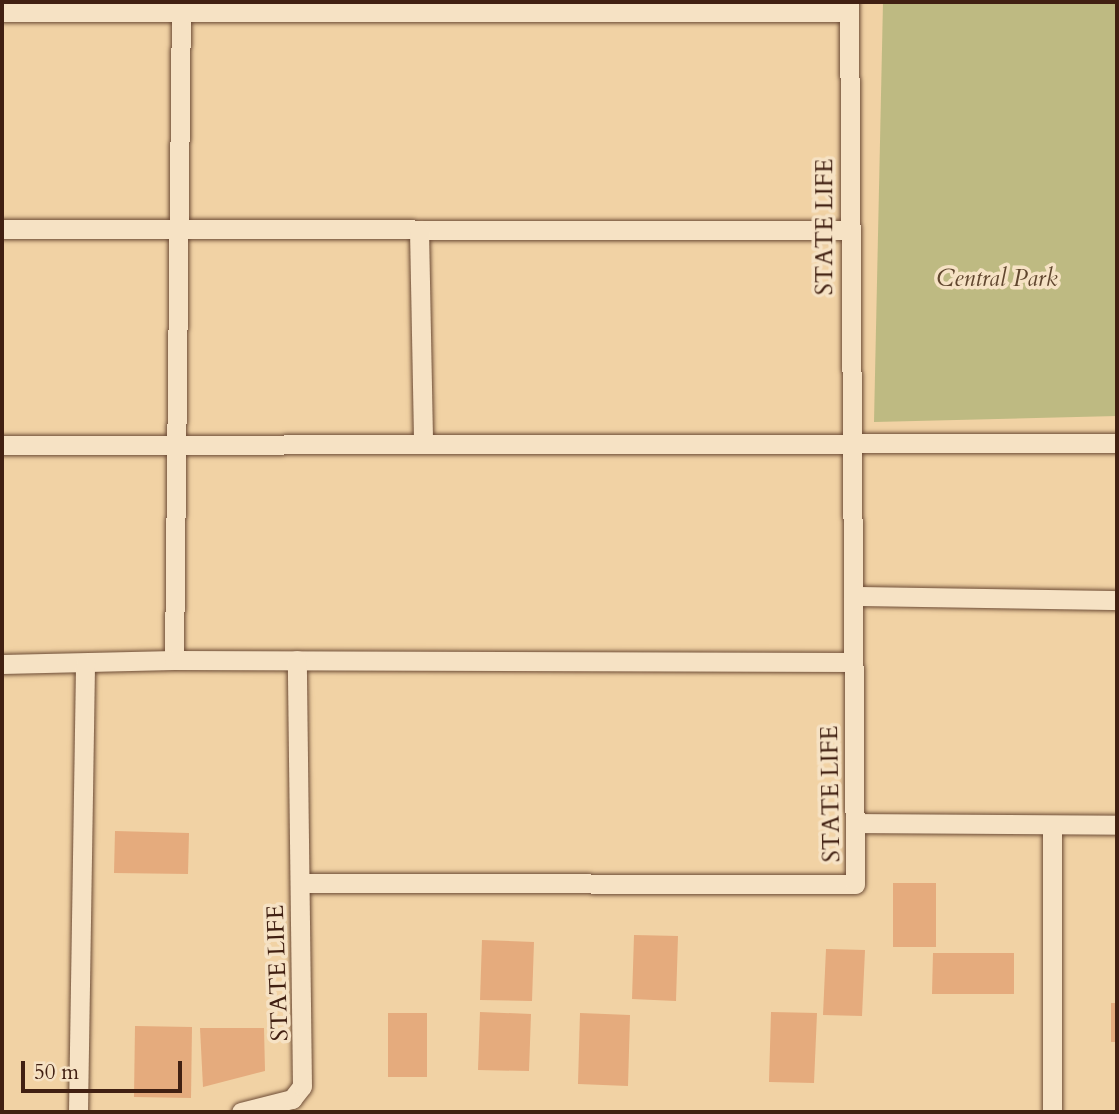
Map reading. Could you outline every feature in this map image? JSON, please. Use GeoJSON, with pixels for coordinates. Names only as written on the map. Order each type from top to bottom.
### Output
{"type":"FeatureCollection","features":[{"type":"Feature","properties":{"kind":"street"},"geometry":{"type":"LineString","coordinates":[[2,12],[181,6],[848,7]]}},
{"type":"Feature","properties":{"kind":"street"},"geometry":{"type":"LineString","coordinates":[[174,660],[174,447],[180,231],[181,6]]}},
{"type":"Feature","properties":{"kind":"street","name":"STATE LIFE"},"geometry":{"type":"LineString","coordinates":[[241,1112],[292,1106],[302,1086],[304,1061],[300,883],[846,887],[858,878],[850,445],[848,7]]}},
{"type":"Feature","properties":{"kind":"street"},"geometry":{"type":"LineString","coordinates":[[2,229],[850,230]]}},
{"type":"Feature","properties":{"kind":"street"},"geometry":{"type":"LineString","coordinates":[[419,230],[423,442]]}},
{"type":"Feature","properties":{"kind":"street"},"geometry":{"type":"LineString","coordinates":[[2,445],[174,447],[423,442],[850,445],[1117,443]]}},
{"type":"Feature","properties":{"kind":"street"},"geometry":{"type":"LineString","coordinates":[[853,596],[1117,600]]}},
{"type":"Feature","properties":{"kind":"street"},"geometry":{"type":"LineString","coordinates":[[2,664],[174,660],[853,662]]}},
{"type":"Feature","properties":{"kind":"street"},"geometry":{"type":"LineString","coordinates":[[298,660],[300,883]]}},
{"type":"Feature","properties":{"kind":"street"},"geometry":{"type":"LineString","coordinates":[[78,1112],[85,664]]}},
{"type":"Feature","properties":{"kind":"street"},"geometry":{"type":"LineString","coordinates":[[858,823],[1117,825]]}},
{"type":"Feature","properties":{"kind":"street"},"geometry":{"type":"LineString","coordinates":[[1052,825],[1052,1112]]}},
{"type":"Feature","properties":{"kind":"green space","name":"Central Park"},"geometry":{"type":"Polygon","coordinates":[[[883,2],[1117,2],[1117,416],[874,422],[883,2]]]}},
{"type":"Feature","properties":{"kind":"building"},"geometry":{"type":"Polygon","coordinates":[[[115,831],[189,833],[188,874],[114,873],[115,831]]]}},
{"type":"Feature","properties":{"kind":"building"},"geometry":{"type":"Polygon","coordinates":[[[893,883],[936,883],[936,947],[893,947],[893,883]]]}},
{"type":"Feature","properties":{"kind":"building"},"geometry":{"type":"Polygon","coordinates":[[[634,935],[678,936],[676,1001],[632,999],[634,935]]]}},
{"type":"Feature","properties":{"kind":"building"},"geometry":{"type":"Polygon","coordinates":[[[482,940],[534,942],[532,1001],[480,1000],[482,940]]]}},
{"type":"Feature","properties":{"kind":"building"},"geometry":{"type":"Polygon","coordinates":[[[826,949],[865,950],[862,1016],[823,1015],[826,949]]]}},
{"type":"Feature","properties":{"kind":"building"},"geometry":{"type":"Polygon","coordinates":[[[933,953],[1014,953],[1014,994],[932,994],[933,953]]]}},
{"type":"Feature","properties":{"kind":"building"},"geometry":{"type":"Polygon","coordinates":[[[1111,1003],[1117,1003],[1117,1042],[1111,1042],[1111,1003]]]}},
{"type":"Feature","properties":{"kind":"building"},"geometry":{"type":"Polygon","coordinates":[[[480,1012],[531,1014],[529,1071],[478,1070],[480,1012]]]}},
{"type":"Feature","properties":{"kind":"building"},"geometry":{"type":"Polygon","coordinates":[[[771,1012],[817,1013],[814,1083],[769,1082],[771,1012]]]}},
{"type":"Feature","properties":{"kind":"building"},"geometry":{"type":"Polygon","coordinates":[[[388,1013],[427,1013],[427,1077],[388,1077],[388,1013]]]}},
{"type":"Feature","properties":{"kind":"building"},"geometry":{"type":"Polygon","coordinates":[[[580,1013],[630,1015],[628,1086],[578,1084],[580,1013]]]}},
{"type":"Feature","properties":{"kind":"building"},"geometry":{"type":"Polygon","coordinates":[[[135,1026],[192,1027],[191,1098],[134,1097],[135,1026]]]}},
{"type":"Feature","properties":{"kind":"building"},"geometry":{"type":"Polygon","coordinates":[[[200,1028],[264,1028],[265,1071],[203,1087],[200,1028]]]}}]}
